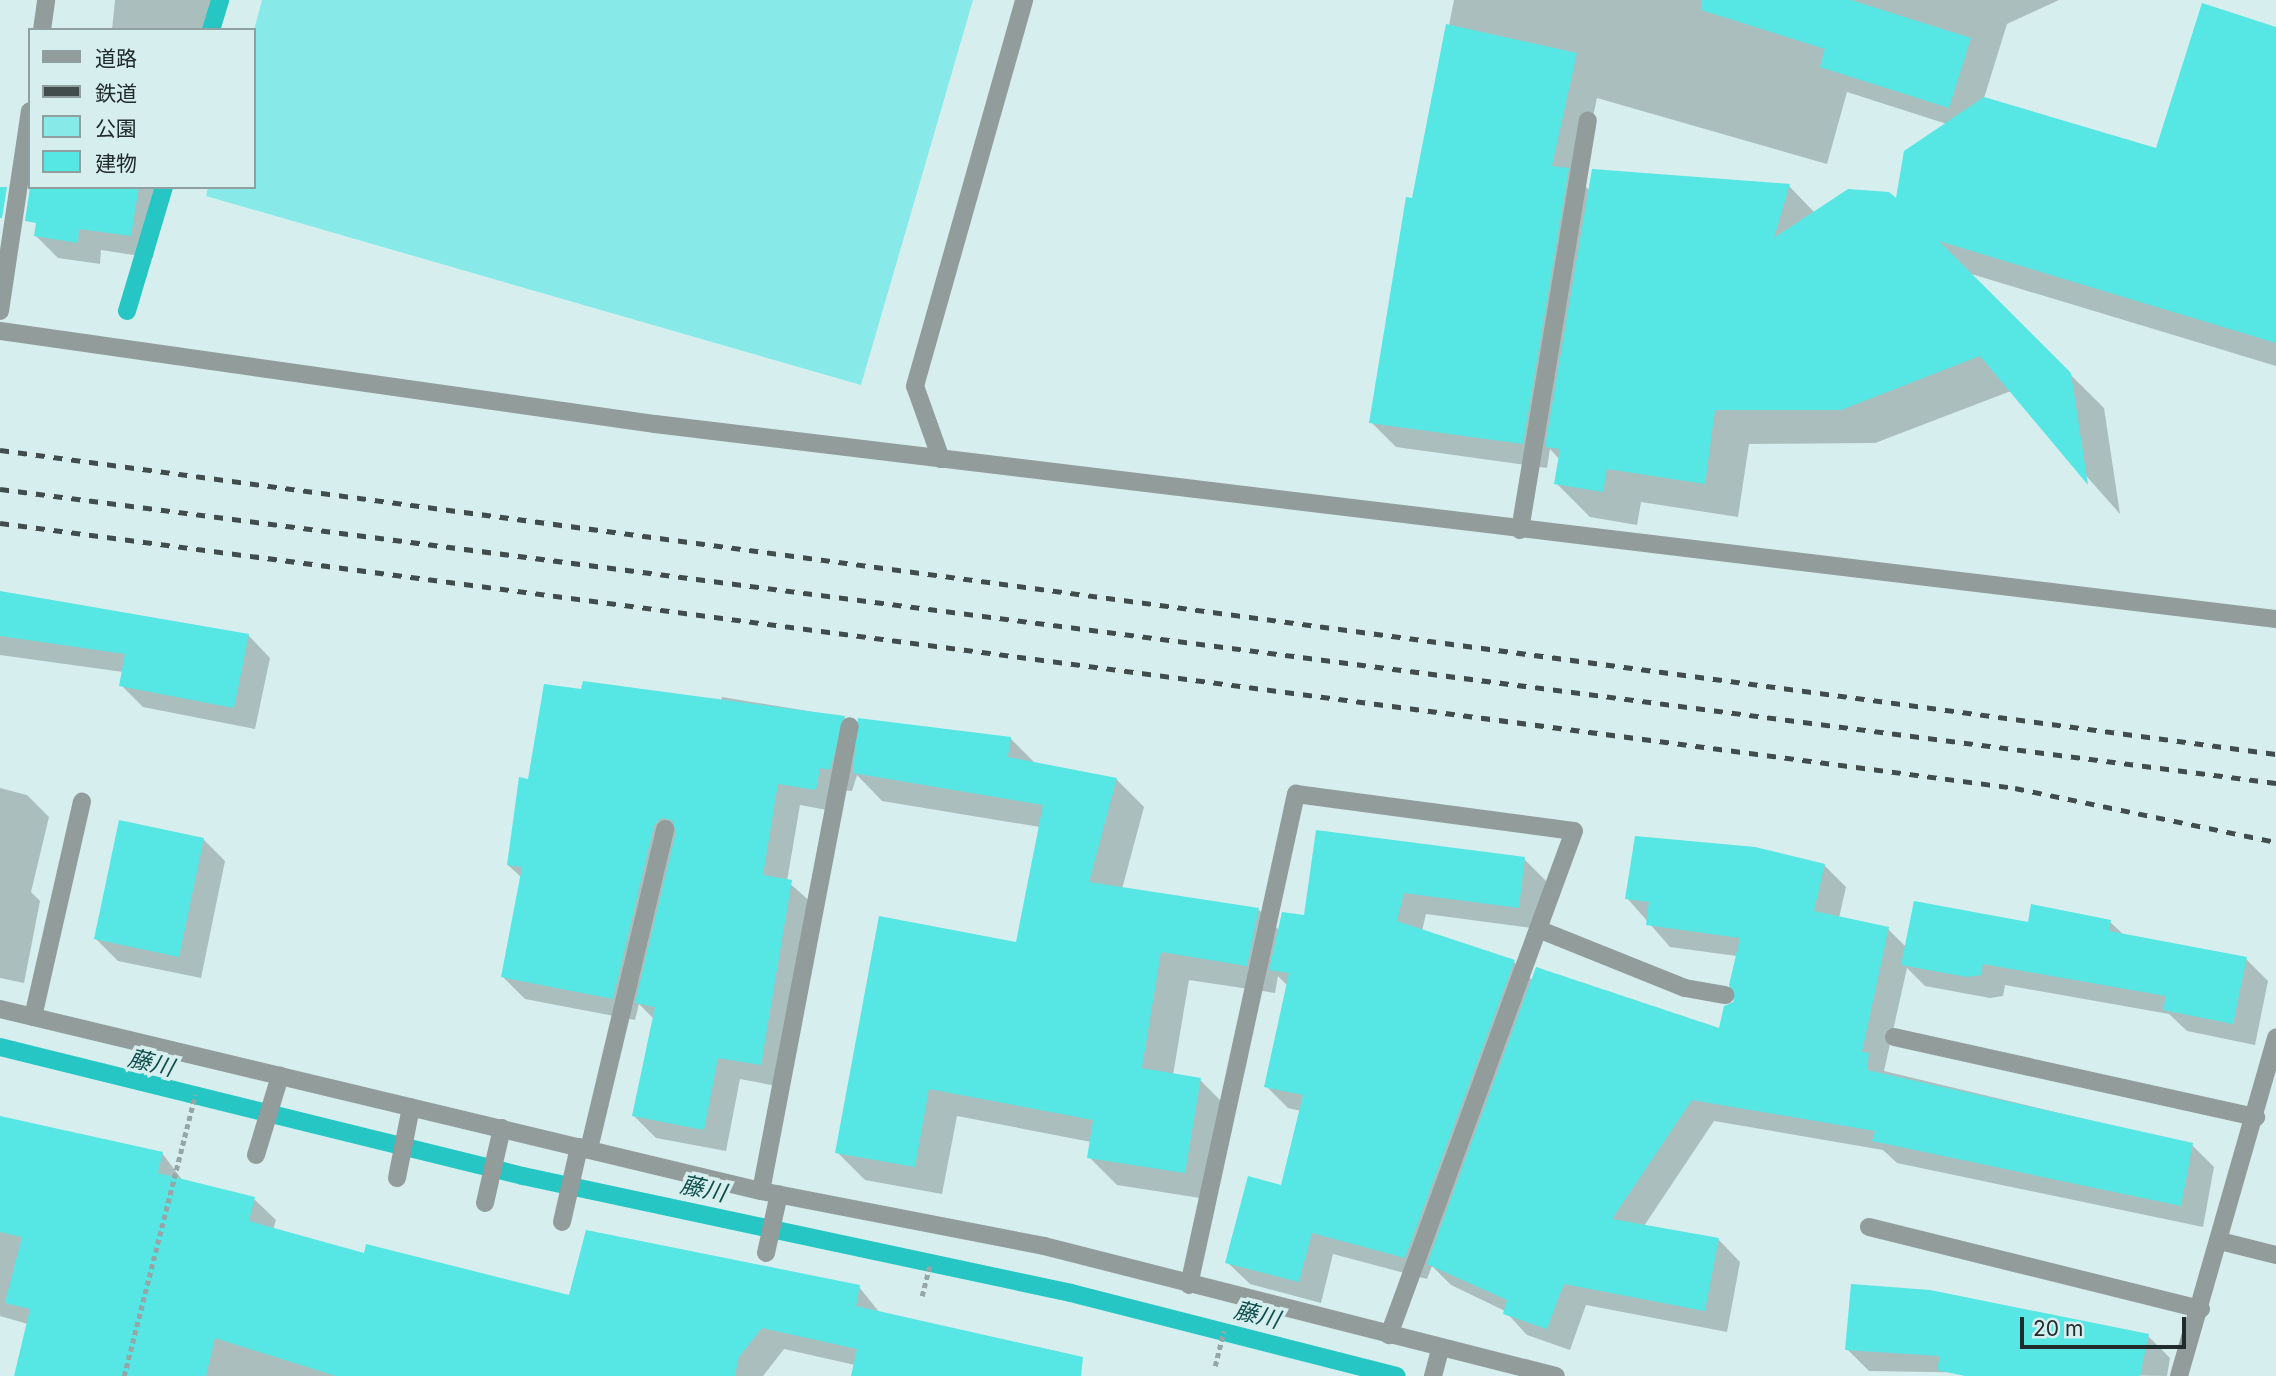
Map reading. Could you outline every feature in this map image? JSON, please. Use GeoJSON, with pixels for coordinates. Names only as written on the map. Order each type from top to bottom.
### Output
{"type":"FeatureCollection","features":[{"type":"Feature","properties":{"kind":"street"},"geometry":{"type":"LineString","coordinates":[[42,28],[46,0]]}},
{"type":"Feature","properties":{"kind":"street"},"geometry":{"type":"LineString","coordinates":[[941,459],[915,386],[1024,0]]}},
{"type":"Feature","properties":{"kind":"street"},"geometry":{"type":"LineString","coordinates":[[1520,530],[1588,121]]}},
{"type":"Feature","properties":{"kind":"street"},"geometry":{"type":"LineString","coordinates":[[0,311],[28,124]]}},
{"type":"Feature","properties":{"kind":"street"},"geometry":{"type":"LineString","coordinates":[[0,331],[941,459],[2276,619]]}},
{"type":"Feature","properties":{"kind":"street"},"geometry":{"type":"LineString","coordinates":[[761,1191],[850,726]]}},
{"type":"Feature","properties":{"kind":"street"},"geometry":{"type":"LineString","coordinates":[[1189,1285],[1296,794],[1574,831],[1390,1335]]}},
{"type":"Feature","properties":{"kind":"street"},"geometry":{"type":"LineString","coordinates":[[33,1017],[82,801]]}},
{"type":"Feature","properties":{"kind":"street"},"geometry":{"type":"LineString","coordinates":[[562,1222],[664,829]]}},
{"type":"Feature","properties":{"kind":"street"},"geometry":{"type":"LineString","coordinates":[[1538,929],[1685,988],[1725,995]]}},
{"type":"Feature","properties":{"kind":"street"},"geometry":{"type":"LineString","coordinates":[[0,1009],[281,1076],[409,1116],[761,1191],[777,1203],[1044,1246],[1390,1335],[1437,1363],[1556,1376]]}},
{"type":"Feature","properties":{"kind":"street"},"geometry":{"type":"LineString","coordinates":[[1894,1037],[2256,1117]]}},
{"type":"Feature","properties":{"kind":"street"},"geometry":{"type":"LineString","coordinates":[[2179,1376],[2201,1309],[2276,1038]]}},
{"type":"Feature","properties":{"kind":"street"},"geometry":{"type":"LineString","coordinates":[[256,1155],[281,1076]]}},
{"type":"Feature","properties":{"kind":"street"},"geometry":{"type":"LineString","coordinates":[[397,1178],[409,1116]]}},
{"type":"Feature","properties":{"kind":"street"},"geometry":{"type":"LineString","coordinates":[[485,1203],[500,1137]]}},
{"type":"Feature","properties":{"kind":"street"},"geometry":{"type":"LineString","coordinates":[[766,1254],[777,1203]]}},
{"type":"Feature","properties":{"kind":"street"},"geometry":{"type":"LineString","coordinates":[[1869,1227],[2201,1309]]}},
{"type":"Feature","properties":{"kind":"street"},"geometry":{"type":"LineString","coordinates":[[2220,1241],[2276,1255]]}},
{"type":"Feature","properties":{"kind":"path"},"geometry":{"type":"LineString","coordinates":[[124,1376],[197,1088]]}},
{"type":"Feature","properties":{"kind":"path"},"geometry":{"type":"LineString","coordinates":[[922,1296],[931,1255]]}},
{"type":"Feature","properties":{"kind":"path"},"geometry":{"type":"LineString","coordinates":[[1215,1367],[1228,1315]]}},
{"type":"Feature","properties":{"kind":"green space"},"geometry":{"type":"Polygon","coordinates":[[[262,0],[973,0],[861,385],[206,196],[208,189],[256,189],[255,28],[262,0]]]}},
{"type":"Feature","properties":{"kind":"building"},"geometry":{"type":"Polygon","coordinates":[[[1702,0],[1851,0],[1971,38],[1949,108],[1820,67],[1825,49],[1701,10],[1702,0]]]}},
{"type":"Feature","properties":{"kind":"building"},"geometry":{"type":"Polygon","coordinates":[[[2202,3],[2276,27],[2276,343],[1939,241],[2071,373],[2088,485],[1980,356],[1841,410],[1715,410],[1705,484],[1607,469],[1603,492],[1554,484],[1560,449],[1545,447],[1592,169],[1790,184],[1774,238],[1848,189],[1889,192],[1896,198],[1904,151],[1984,97],[2156,148],[2202,3]]]}},
{"type":"Feature","properties":{"kind":"building"},"geometry":{"type":"Polygon","coordinates":[[[1446,24],[1577,53],[1552,166],[1569,168],[1523,444],[1369,423],[1406,197],[1412,198],[1446,24]]]}},
{"type":"Feature","properties":{"kind":"building"},"geometry":{"type":"Polygon","coordinates":[[[0,187],[7,187],[2,218],[0,218],[0,187]]]}},
{"type":"Feature","properties":{"kind":"building"},"geometry":{"type":"Polygon","coordinates":[[[30,189],[139,189],[131,236],[79,229],[78,243],[34,236],[36,223],[25,221],[30,189]]]}},
{"type":"Feature","properties":{"kind":"building"},"geometry":{"type":"Polygon","coordinates":[[[0,591],[249,634],[234,708],[119,686],[125,654],[0,636],[0,591]]]}},
{"type":"Feature","properties":{"kind":"building"},"geometry":{"type":"Polygon","coordinates":[[[583,681],[845,716],[830,770],[820,768],[816,790],[778,784],[763,875],[792,880],[761,1065],[718,1058],[704,1130],[632,1116],[655,1007],[635,1003],[676,832],[672,820],[661,818],[654,826],[613,999],[501,977],[522,867],[507,865],[519,777],[528,779],[544,684],[581,689],[583,681]]]}},
{"type":"Feature","properties":{"kind":"building"},"geometry":{"type":"Polygon","coordinates":[[[858,718],[1011,737],[1008,757],[1117,778],[1089,882],[1259,908],[1247,966],[1161,952],[1142,1068],[1201,1078],[1185,1173],[1087,1158],[1093,1120],[929,1089],[915,1167],[835,1153],[879,916],[1016,942],[1043,805],[853,773],[858,718]]]}},
{"type":"Feature","properties":{"kind":"building"},"geometry":{"type":"Polygon","coordinates":[[[119,820],[204,838],[179,957],[94,939],[119,820]]]}},
{"type":"Feature","properties":{"kind":"building"},"geometry":{"type":"Polygon","coordinates":[[[1316,830],[1525,857],[1519,908],[1404,893],[1397,921],[1515,960],[1405,1258],[1312,1233],[1299,1282],[1225,1263],[1248,1176],[1281,1185],[1303,1095],[1264,1087],[1289,973],[1269,970],[1282,912],[1304,915],[1316,830]]]}},
{"type":"Feature","properties":{"kind":"building"},"geometry":{"type":"Polygon","coordinates":[[[1635,836],[1755,847],[1825,864],[1814,911],[1889,927],[1862,1052],[1869,1053],[1867,1070],[2193,1143],[2181,1206],[1872,1141],[1875,1131],[1692,1100],[1612,1219],[1719,1238],[1705,1311],[1564,1284],[1547,1329],[1503,1314],[1507,1300],[1427,1264],[1536,967],[1719,1028],[1724,1006],[1734,1002],[1729,985],[1740,938],[1646,925],[1649,902],[1625,899],[1635,836]]]}},
{"type":"Feature","properties":{"kind":"building"},"geometry":{"type":"Polygon","coordinates":[[[1914,901],[2028,922],[2031,904],[2111,920],[2109,931],[2247,957],[2233,1024],[2163,1010],[2166,996],[1983,964],[1981,975],[1967,977],[1901,965],[1914,901]]]}},
{"type":"Feature","properties":{"kind":"building"},"geometry":{"type":"Polygon","coordinates":[[[0,1116],[163,1152],[158,1173],[255,1197],[249,1221],[364,1253],[366,1244],[569,1295],[586,1230],[860,1285],[856,1306],[1083,1357],[1081,1376],[851,1376],[857,1349],[762,1328],[739,1357],[735,1376],[336,1376],[215,1338],[206,1376],[14,1376],[30,1309],[5,1303],[22,1237],[0,1232],[0,1116]]]}},
{"type":"Feature","properties":{"kind":"building"},"geometry":{"type":"Polygon","coordinates":[[[1851,1284],[1930,1290],[2149,1334],[2140,1376],[1965,1376],[1937,1370],[1940,1356],[1845,1350],[1851,1284]]]}},
{"type":"Feature","properties":{"kind":"waterway"},"geometry":{"type":"LineString","coordinates":[[212,28],[220,0]]}},
{"type":"Feature","properties":{"kind":"waterway"},"geometry":{"type":"LineString","coordinates":[[127,311],[163,189]]}},
{"type":"Feature","properties":{"kind":"waterway","name":"藤川"},"geometry":{"type":"LineString","coordinates":[[0,1047],[523,1176],[1071,1293],[1397,1376]]}},
{"type":"Feature","properties":{"kind":"railway"},"geometry":{"type":"LineString","coordinates":[[0,450],[2276,754]]}},
{"type":"Feature","properties":{"kind":"railway"},"geometry":{"type":"LineString","coordinates":[[0,489],[2276,783]]}},
{"type":"Feature","properties":{"kind":"railway"},"geometry":{"type":"LineString","coordinates":[[0,523],[2015,788],[2276,842]]}}]}
